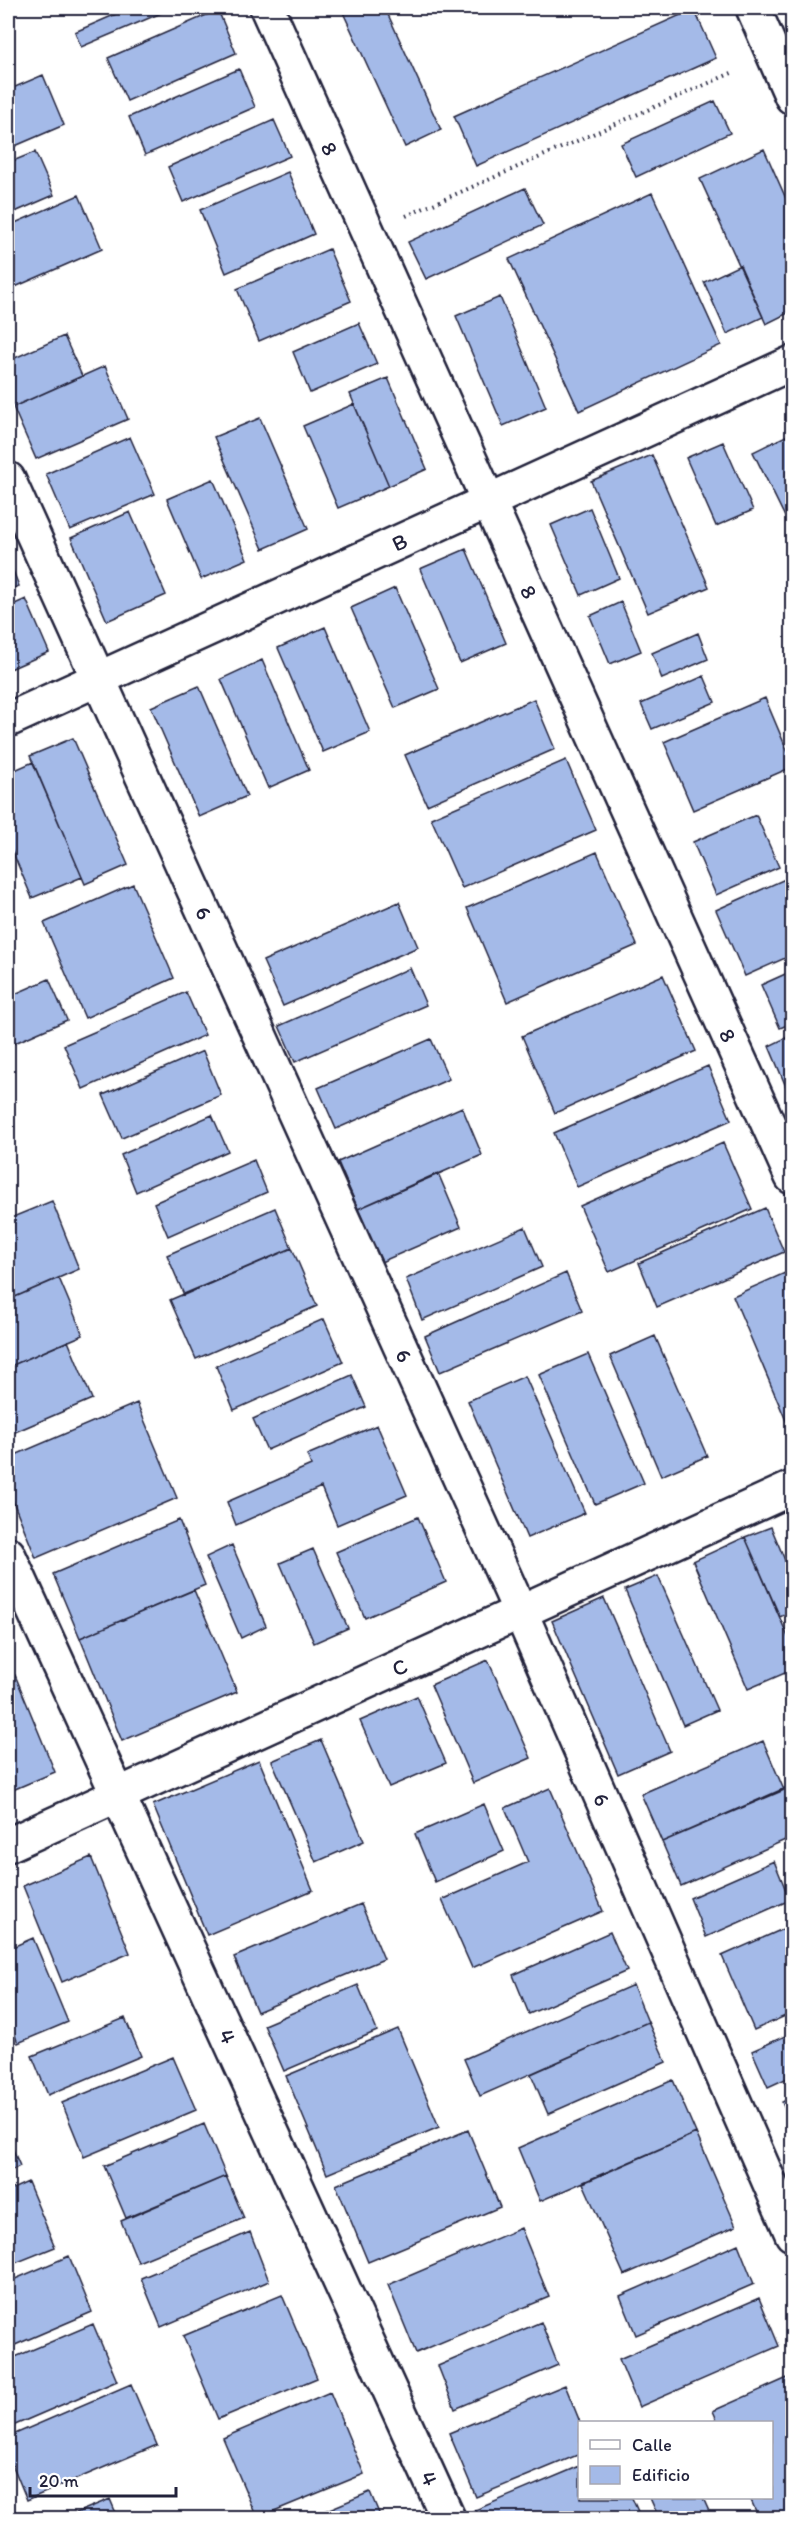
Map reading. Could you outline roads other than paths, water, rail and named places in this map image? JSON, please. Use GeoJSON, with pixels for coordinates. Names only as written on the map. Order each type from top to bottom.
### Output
{"type":"FeatureCollection","features":[{"type":"Feature","properties":{"kind":"street","name":"8"},"geometry":{"type":"LineString","coordinates":[[267,8],[792,1177]]}},
{"type":"Feature","properties":{"kind":"street"},"geometry":{"type":"LineString","coordinates":[[753,8],[792,97]]}},
{"type":"Feature","properties":{"kind":"street","name":"B"},"geometry":{"type":"LineString","coordinates":[[8,720],[792,363]]}},
{"type":"Feature","properties":{"kind":"street","name":"6"},"geometry":{"type":"LineString","coordinates":[[8,479],[520,1611],[792,2234]]}},
{"type":"Feature","properties":{"kind":"street","name":"C"},"geometry":{"type":"LineString","coordinates":[[8,1845],[792,1488]]}},
{"type":"Feature","properties":{"kind":"street","name":"4"},"geometry":{"type":"LineString","coordinates":[[8,1554],[448,2518]]}}]}
